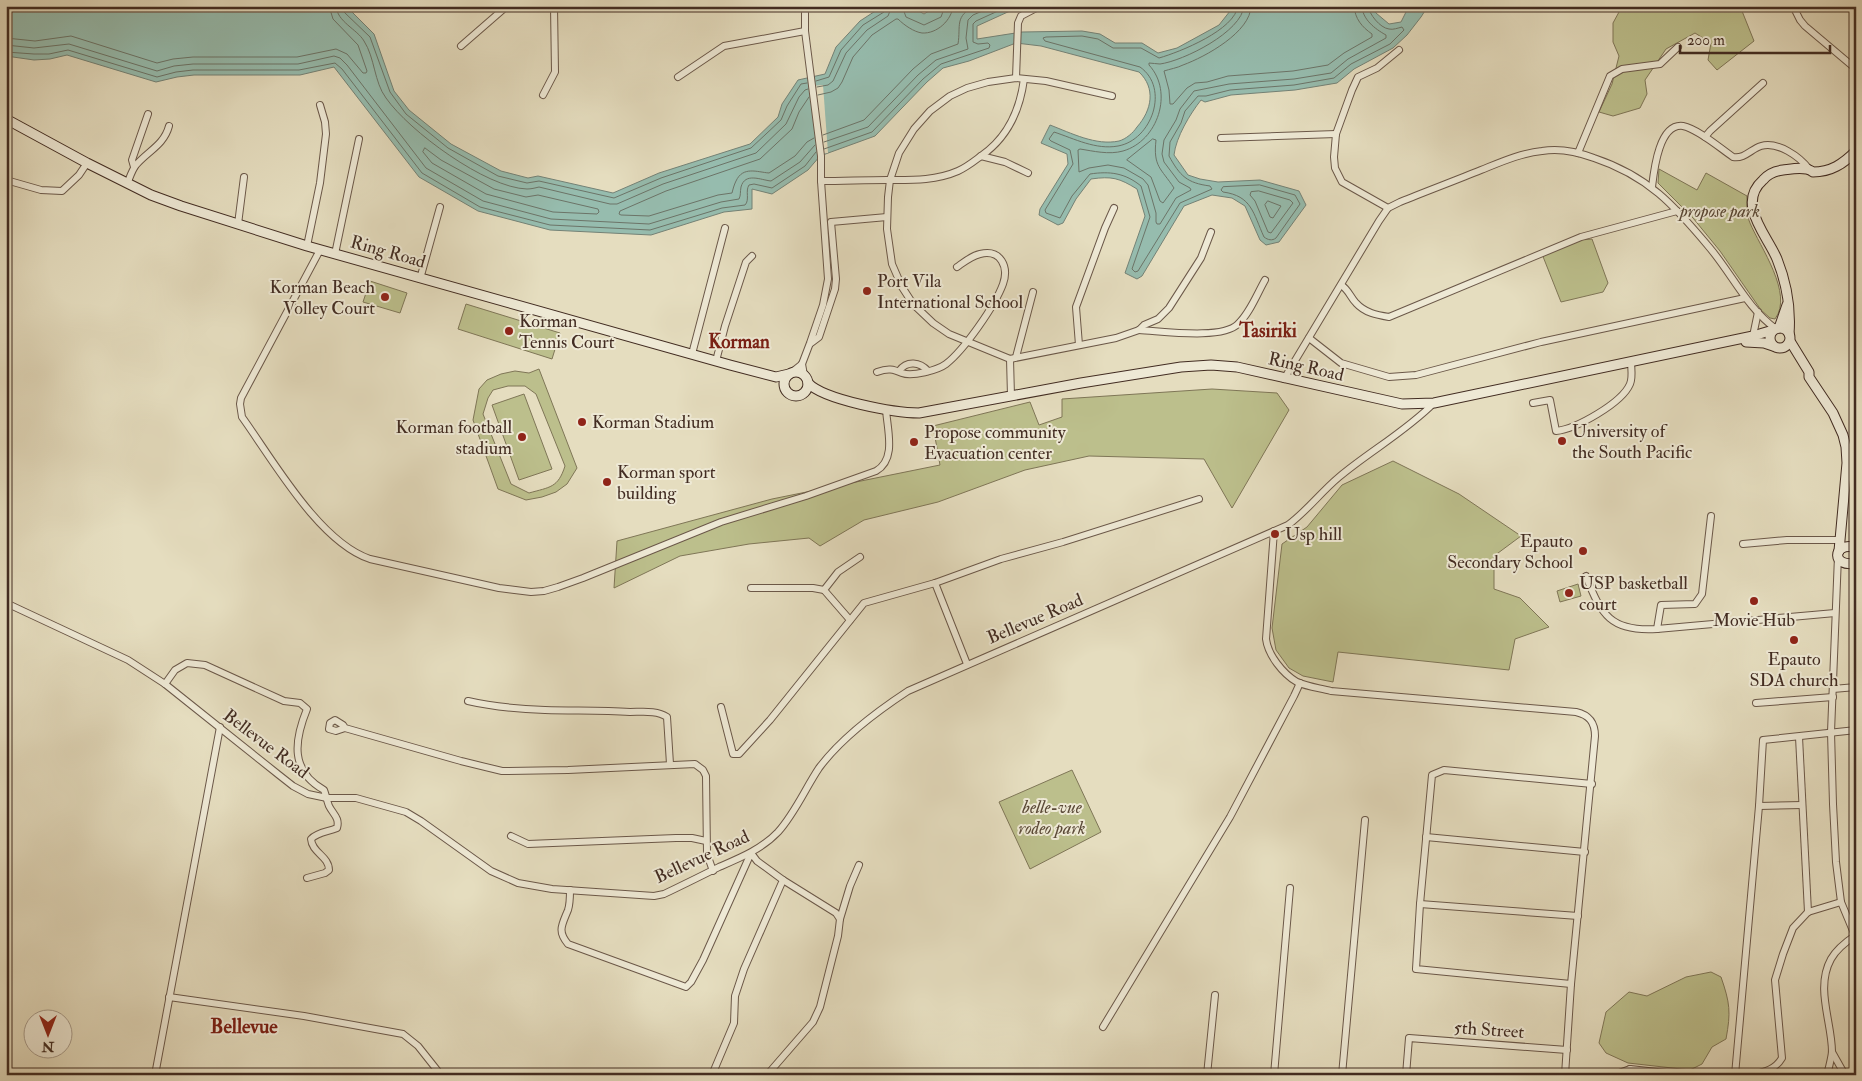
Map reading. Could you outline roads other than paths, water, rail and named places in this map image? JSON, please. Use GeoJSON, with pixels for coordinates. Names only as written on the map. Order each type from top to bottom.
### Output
{"type":"FeatureCollection","features":[{"type":"Feature","properties":{"kind":"main road","name":"Ring Road"},"geometry":{"type":"LineString","coordinates":[[6,119],[127,184],[172,203],[320,250],[716,361],[776,377],[791,373]]}},
{"type":"Feature","properties":{"kind":"main road"},"geometry":{"type":"LineString","coordinates":[[1789,297],[1784,316],[1769,338],[1776,347],[1787,346],[1790,315],[1789,297],[1776,258],[1754,216],[1753,193],[1763,179],[1778,170],[1809,169],[1817,172],[1833,169],[1847,160],[1856,151]]}},
{"type":"Feature","properties":{"kind":"main road","name":"Ring Road"},"geometry":{"type":"LineString","coordinates":[[803,392],[818,391],[902,413],[919,413],[1137,374],[1204,365],[1237,367],[1402,404],[1434,404],[1726,342],[1773,330]]}},
{"type":"Feature","properties":{"kind":"main road"},"geometry":{"type":"LineString","coordinates":[[1773,330],[1785,330],[1789,337]]}},
{"type":"Feature","properties":{"kind":"main road","name":"Ring Road"},"geometry":{"type":"LineString","coordinates":[[1789,337],[1809,372],[1809,377],[1833,413],[1845,442],[1847,463],[1838,554]]}},
{"type":"Feature","properties":{"kind":"main road","name":"Ring Road"},"geometry":{"type":"LineString","coordinates":[[1726,342],[1756,342],[1776,347],[1791,355],[1809,372]]}},
{"type":"Feature","properties":{"kind":"main road"},"geometry":{"type":"LineString","coordinates":[[776,377],[784,387],[792,394],[798,395],[803,392],[806,379],[800,373],[791,373],[785,380],[784,387]]}},
{"type":"Feature","properties":{"kind":"main road","name":"Ring Road"},"geometry":{"type":"LineString","coordinates":[[806,379],[818,391]]}},
{"type":"Feature","properties":{"kind":"main road","name":"Ring Road"},"geometry":{"type":"LineString","coordinates":[[1842,516],[1844,529],[1854,549]]}},
{"type":"Feature","properties":{"kind":"main road"},"geometry":{"type":"LineString","coordinates":[[1853,562],[1842,563],[1838,554],[1845,546],[1854,549]]}},
{"type":"Feature","properties":{"kind":"street"},"geometry":{"type":"LineString","coordinates":[[461,46],[507,6]]}},
{"type":"Feature","properties":{"kind":"street"},"geometry":{"type":"LineString","coordinates":[[543,95],[555,72],[554,6]]}},
{"type":"Feature","properties":{"kind":"street"},"geometry":{"type":"LineString","coordinates":[[791,373],[802,364],[836,279],[834,248],[828,228],[821,181],[821,156],[805,31],[805,6]]}},
{"type":"Feature","properties":{"kind":"street"},"geometry":{"type":"LineString","coordinates":[[1016,78],[1018,23],[1021,16],[1040,6]]}},
{"type":"Feature","properties":{"kind":"street"},"geometry":{"type":"LineString","coordinates":[[1793,6],[1805,26],[1856,69]]}},
{"type":"Feature","properties":{"kind":"street"},"geometry":{"type":"LineString","coordinates":[[678,77],[724,46],[805,31]]}},
{"type":"Feature","properties":{"kind":"street"},"geometry":{"type":"LineString","coordinates":[[1578,153],[1610,76],[1622,69],[1660,64],[1678,46]]}},
{"type":"Feature","properties":{"kind":"street"},"geometry":{"type":"LineString","coordinates":[[1388,208],[1342,182],[1335,168],[1334,157],[1336,134],[1358,77],[1377,68],[1399,50]]}},
{"type":"Feature","properties":{"kind":"street"},"geometry":{"type":"LineString","coordinates":[[1112,96],[1046,80],[1016,78],[988,82],[967,88],[935,106],[914,129],[906,142],[899,154],[890,180],[887,217],[892,264],[913,304],[933,323],[949,334],[1013,358],[1116,338],[1139,330],[1224,332],[1232,329],[1244,317],[1265,280]]}},
{"type":"Feature","properties":{"kind":"street"},"geometry":{"type":"LineString","coordinates":[[821,181],[925,180],[940,177],[966,167],[993,147],[1009,126],[1019,104],[1024,79]]}},
{"type":"Feature","properties":{"kind":"street"},"geometry":{"type":"LineString","coordinates":[[1705,138],[1710,130],[1763,83]]}},
{"type":"Feature","properties":{"kind":"street"},"geometry":{"type":"LineString","coordinates":[[307,246],[320,183],[326,134],[320,105]]}},
{"type":"Feature","properties":{"kind":"street"},"geometry":{"type":"LineString","coordinates":[[134,167],[132,160],[148,114]]}},
{"type":"Feature","properties":{"kind":"street"},"geometry":{"type":"LineString","coordinates":[[127,184],[134,167],[158,146],[170,126]]}},
{"type":"Feature","properties":{"kind":"street"},"geometry":{"type":"LineString","coordinates":[[1652,187],[1661,145],[1669,129],[1675,126],[1682,126],[1705,138],[1733,157],[1739,158],[1761,146],[1774,146],[1796,156],[1809,169]]}},
{"type":"Feature","properties":{"kind":"street"},"geometry":{"type":"LineString","coordinates":[[1221,138],[1336,134]]}},
{"type":"Feature","properties":{"kind":"street"},"geometry":{"type":"LineString","coordinates":[[335,254],[359,139]]}},
{"type":"Feature","properties":{"kind":"street"},"geometry":{"type":"LineString","coordinates":[[1284,379],[1388,208],[1516,156],[1549,150],[1578,153],[1618,166],[1652,187],[1678,211],[1717,257],[1745,298],[1773,330]]}},
{"type":"Feature","properties":{"kind":"street"},"geometry":{"type":"LineString","coordinates":[[981,156],[1005,162],[1028,173]]}},
{"type":"Feature","properties":{"kind":"street"},"geometry":{"type":"LineString","coordinates":[[6,180],[41,190],[62,191],[79,175],[87,163]]}},
{"type":"Feature","properties":{"kind":"street"},"geometry":{"type":"LineString","coordinates":[[238,224],[244,177]]}},
{"type":"Feature","properties":{"kind":"street"},"geometry":{"type":"LineString","coordinates":[[420,279],[440,207]]}},
{"type":"Feature","properties":{"kind":"street"},"geometry":{"type":"LineString","coordinates":[[1079,345],[1076,307],[1114,208]]}},
{"type":"Feature","properties":{"kind":"street"},"geometry":{"type":"LineString","coordinates":[[1341,286],[1348,289],[1356,303],[1367,312],[1389,317],[1581,237],[1678,211]]}},
{"type":"Feature","properties":{"kind":"street"},"geometry":{"type":"LineString","coordinates":[[828,298],[826,251],[828,228],[832,222],[887,217]]}},
{"type":"Feature","properties":{"kind":"street"},"geometry":{"type":"LineString","coordinates":[[692,354],[725,228]]}},
{"type":"Feature","properties":{"kind":"street"},"geometry":{"type":"LineString","coordinates":[[1139,330],[1144,325],[1158,319],[1169,308],[1201,258],[1211,232]]}},
{"type":"Feature","properties":{"kind":"street"},"geometry":{"type":"LineString","coordinates":[[826,251],[834,248]]}},
{"type":"Feature","properties":{"kind":"street"},"geometry":{"type":"LineString","coordinates":[[320,250],[241,398],[240,411],[242,417],[317,521],[352,551],[370,559],[499,588],[520,591],[544,591],[583,578],[722,522],[806,496],[876,471],[884,465],[889,452],[886,409]]}},
{"type":"Feature","properties":{"kind":"street"},"geometry":{"type":"LineString","coordinates":[[877,372],[884,369],[894,369],[901,373],[909,374],[928,371],[947,363],[976,332],[1003,286],[1006,268],[998,256],[988,253],[976,256],[956,267]]}},
{"type":"Feature","properties":{"kind":"street"},"geometry":{"type":"LineString","coordinates":[[716,361],[746,262],[752,256]]}},
{"type":"Feature","properties":{"kind":"street"},"geometry":{"type":"LineString","coordinates":[[827,264],[835,263]]}},
{"type":"Feature","properties":{"kind":"street"},"geometry":{"type":"LineString","coordinates":[[828,278],[836,279]]}},
{"type":"Feature","properties":{"kind":"street"},"geometry":{"type":"LineString","coordinates":[[1011,396],[1013,358],[1033,292]]}},
{"type":"Feature","properties":{"kind":"street"},"geometry":{"type":"LineString","coordinates":[[1309,338],[1341,363],[1389,377],[1416,376],[1540,342],[1745,298]]}},
{"type":"Feature","properties":{"kind":"street"},"geometry":{"type":"LineString","coordinates":[[1753,336],[1758,312]]}},
{"type":"Feature","properties":{"kind":"street"},"geometry":{"type":"LineString","coordinates":[[1533,403],[1550,400],[1556,431],[1577,425],[1614,403],[1623,395],[1630,383],[1631,361]]}},
{"type":"Feature","properties":{"kind":"street"},"geometry":{"type":"LineString","coordinates":[[899,371],[904,365],[914,363],[920,364],[928,371]]}},
{"type":"Feature","properties":{"kind":"street"},"geometry":{"type":"LineString","coordinates":[[802,364],[806,379]]}},
{"type":"Feature","properties":{"kind":"street","name":"Bellevue Road"},"geometry":{"type":"LineString","coordinates":[[6,603],[128,660],[165,684],[293,786],[308,794],[327,798],[356,798],[406,812],[469,857],[501,876],[518,882],[535,887],[654,896],[664,894],[751,853],[765,843],[778,832],[818,770],[834,750],[884,707],[908,691],[1288,525],[1302,514],[1339,477],[1419,419],[1434,404]]}},
{"type":"Feature","properties":{"kind":"street"},"geometry":{"type":"LineString","coordinates":[[721,707],[733,754],[739,754],[770,720],[864,603],[935,583],[1001,559],[1200,499]]}},
{"type":"Feature","properties":{"kind":"street"},"geometry":{"type":"LineString","coordinates":[[1657,630],[1660,605],[1696,604],[1702,594],[1711,516]]}},
{"type":"Feature","properties":{"kind":"street"},"geometry":{"type":"LineString","coordinates":[[1274,531],[1266,632],[1267,647],[1288,674],[1300,682],[1332,690],[1542,708],[1583,714],[1593,722],[1595,728],[1592,784],[1571,984],[1565,1074],[1581,1075]]}},
{"type":"Feature","properties":{"kind":"street"},"geometry":{"type":"LineString","coordinates":[[1743,544],[1787,540],[1839,540]]}},
{"type":"Feature","properties":{"kind":"street"},"geometry":{"type":"LineString","coordinates":[[1827,1075],[1832,1050],[1825,1005],[1826,971],[1831,958],[1855,936],[1841,902],[1836,862],[1831,732],[1838,554]]}},
{"type":"Feature","properties":{"kind":"street"},"geometry":{"type":"LineString","coordinates":[[824,590],[838,572],[860,557]]}},
{"type":"Feature","properties":{"kind":"street"},"geometry":{"type":"LineString","coordinates":[[1838,581],[1841,573],[1853,562]]}},
{"type":"Feature","properties":{"kind":"street"},"geometry":{"type":"LineString","coordinates":[[1586,576],[1604,613],[1615,622],[1632,629],[1657,630],[1835,613]]}},
{"type":"Feature","properties":{"kind":"street"},"geometry":{"type":"LineString","coordinates":[[935,583],[967,664]]}},
{"type":"Feature","properties":{"kind":"street"},"geometry":{"type":"LineString","coordinates":[[751,588],[813,588],[824,590],[850,620]]}},
{"type":"Feature","properties":{"kind":"street"},"geometry":{"type":"LineString","coordinates":[[165,684],[175,670],[187,663],[205,665],[284,701],[300,703],[307,710],[299,727],[297,746],[300,766],[314,784],[324,790],[329,805],[338,819],[337,828],[311,838],[315,850],[326,858],[329,870],[307,878]]}},
{"type":"Feature","properties":{"kind":"street"},"geometry":{"type":"LineString","coordinates":[[1103,1027],[1230,817],[1300,682]]}},
{"type":"Feature","properties":{"kind":"street"},"geometry":{"type":"LineString","coordinates":[[1833,689],[1856,687]]}},
{"type":"Feature","properties":{"kind":"street"},"geometry":{"type":"LineString","coordinates":[[1756,703],[1833,697]]}},
{"type":"Feature","properties":{"kind":"street"},"geometry":{"type":"LineString","coordinates":[[468,701],[526,709],[609,710],[664,715],[667,717],[670,764]]}},
{"type":"Feature","properties":{"kind":"street"},"geometry":{"type":"LineString","coordinates":[[155,1075],[220,727]]}},
{"type":"Feature","properties":{"kind":"street"},"geometry":{"type":"LineString","coordinates":[[345,728],[469,764],[502,771],[695,764],[703,770],[706,782],[706,842],[707,854],[713,870]]}},
{"type":"Feature","properties":{"kind":"street"},"geometry":{"type":"LineString","coordinates":[[1735,1075],[1759,806],[1763,740],[1856,730]]}},
{"type":"Feature","properties":{"kind":"street"},"geometry":{"type":"LineString","coordinates":[[1799,737],[1808,912]]}},
{"type":"Feature","properties":{"kind":"street"},"geometry":{"type":"LineString","coordinates":[[1571,984],[1416,968],[1432,775],[1444,770],[1592,784]]}},
{"type":"Feature","properties":{"kind":"street"},"geometry":{"type":"LineString","coordinates":[[1759,806],[1802,805]]}},
{"type":"Feature","properties":{"kind":"street"},"geometry":{"type":"LineString","coordinates":[[1342,1075],[1365,820]]}},
{"type":"Feature","properties":{"kind":"street"},"geometry":{"type":"LineString","coordinates":[[511,836],[528,844],[676,838],[692,838],[706,842]]}},
{"type":"Feature","properties":{"kind":"street"},"geometry":{"type":"LineString","coordinates":[[1426,837],[1584,852]]}},
{"type":"Feature","properties":{"kind":"street"},"geometry":{"type":"LineString","coordinates":[[570,890],[568,909],[561,928],[562,937],[568,944],[686,987],[692,982],[703,960],[751,853],[757,861],[836,914],[840,919]]}},
{"type":"Feature","properties":{"kind":"street"},"geometry":{"type":"LineString","coordinates":[[767,1075],[812,1022],[820,1007],[838,936],[840,919],[850,886],[860,865]]}},
{"type":"Feature","properties":{"kind":"street"},"geometry":{"type":"LineString","coordinates":[[712,1075],[734,1023],[735,996],[744,968],[783,880]]}},
{"type":"Feature","properties":{"kind":"street"},"geometry":{"type":"LineString","coordinates":[[1274,1075],[1290,888]]}},
{"type":"Feature","properties":{"kind":"street"},"geometry":{"type":"LineString","coordinates":[[1751,1075],[1772,1069],[1782,1058],[1775,980],[1793,928],[1808,912],[1841,902]]}},
{"type":"Feature","properties":{"kind":"street"},"geometry":{"type":"LineString","coordinates":[[1420,904],[1578,916]]}},
{"type":"Feature","properties":{"kind":"street"},"geometry":{"type":"LineString","coordinates":[[1207,1075],[1215,995]]}},
{"type":"Feature","properties":{"kind":"street"},"geometry":{"type":"LineString","coordinates":[[169,997],[304,1016],[403,1034],[418,1046],[441,1075]]}},
{"type":"Feature","properties":{"kind":"street","name":"5th Street"},"geometry":{"type":"LineString","coordinates":[[1406,1075],[1409,1038],[1567,1050]]}},
{"type":"Feature","properties":{"kind":"street"},"geometry":{"type":"LineString","coordinates":[[1832,1050],[1846,1075]]}},
{"type":"Feature","properties":{"kind":"street"},"geometry":{"type":"LineString","coordinates":[[1602,1075],[1629,1072],[1684,1075]]}},
{"type":"Feature","properties":{"kind":"water"},"geometry":{"type":"Polygon","coordinates":[[[6,6],[346,6],[374,34],[394,91],[409,110],[451,144],[501,171],[528,178],[538,176],[613,193],[659,173],[750,144],[778,117],[782,104],[798,80],[825,74],[836,47],[860,21],[883,6],[910,6],[924,14],[937,6],[1021,6],[977,26],[977,39],[1022,32],[1082,31],[1100,34],[1115,43],[1142,43],[1158,53],[1177,48],[1219,25],[1234,6],[1372,6],[1376,13],[1389,24],[1401,22],[1409,6],[1428,6],[1407,35],[1393,48],[1354,69],[1337,83],[1295,90],[1231,95],[1205,102],[1201,100],[1184,126],[1175,148],[1174,155],[1188,175],[1218,182],[1260,180],[1299,191],[1306,205],[1279,242],[1266,245],[1260,240],[1245,206],[1232,198],[1212,195],[1184,206],[1142,276],[1137,279],[1125,273],[1145,216],[1137,189],[1115,179],[1091,179],[1076,199],[1063,223],[1058,225],[1039,215],[1040,209],[1068,164],[1067,154],[1041,143],[1050,125],[1075,135],[1101,142],[1124,139],[1129,136],[1146,113],[1150,99],[1148,85],[1139,72],[1041,46],[1016,43],[969,61],[943,68],[875,136],[820,156],[808,170],[772,194],[752,189],[752,209],[724,212],[651,235],[550,230],[478,211],[419,177],[334,67],[300,75],[194,75],[156,82],[67,55],[34,60],[6,56],[6,6]]]}},
{"type":"Feature","properties":{"kind":"place","name":"Port Vila International School"},"geometry":{"type":"Point","coordinates":[867,291]}},
{"type":"Feature","properties":{"kind":"place","name":"Korman Beach Volley Court"},"geometry":{"type":"Point","coordinates":[385,297]}},
{"type":"Feature","properties":{"kind":"place","name":"Korman Tennis Court"},"geometry":{"type":"Point","coordinates":[509,331]}},
{"type":"Feature","properties":{"kind":"place","name":"Korman Stadium"},"geometry":{"type":"Point","coordinates":[582,422]}},
{"type":"Feature","properties":{"kind":"place","name":"Korman football stadium"},"geometry":{"type":"Point","coordinates":[522,437]}},
{"type":"Feature","properties":{"kind":"place","name":"University of the South Pacific"},"geometry":{"type":"Point","coordinates":[1562,441]}},
{"type":"Feature","properties":{"kind":"place","name":"Propose community Evacuation center"},"geometry":{"type":"Point","coordinates":[914,442]}},
{"type":"Feature","properties":{"kind":"place","name":"Korman sport building"},"geometry":{"type":"Point","coordinates":[607,482]}},
{"type":"Feature","properties":{"kind":"place","name":"Usp hill"},"geometry":{"type":"Point","coordinates":[1275,534]}},
{"type":"Feature","properties":{"kind":"place","name":"Epauto Secondary School"},"geometry":{"type":"Point","coordinates":[1583,551]}},
{"type":"Feature","properties":{"kind":"place","name":"USP basketball court"},"geometry":{"type":"Point","coordinates":[1569,593]}},
{"type":"Feature","properties":{"kind":"place","name":"Movie Hub"},"geometry":{"type":"Point","coordinates":[1754,601]}},
{"type":"Feature","properties":{"kind":"place","name":"Epauto SDA church"},"geometry":{"type":"Point","coordinates":[1794,640]}},
{"type":"Feature","properties":{"kind":"district","name":"Tasiriki"},"geometry":{"type":"Point","coordinates":[1268,331]}},
{"type":"Feature","properties":{"kind":"district","name":"Korman"},"geometry":{"type":"Point","coordinates":[739,342]}},
{"type":"Feature","properties":{"kind":"district","name":"Bellevue"},"geometry":{"type":"Point","coordinates":[244,1026]}},
{"type":"Feature","properties":{"kind":"park label","name":"propose park"},"geometry":{"type":"Point","coordinates":[1720,211]}},
{"type":"Feature","properties":{"kind":"park label","name":"belle-vue rodeo park"},"geometry":{"type":"Point","coordinates":[1052,818]}}]}
